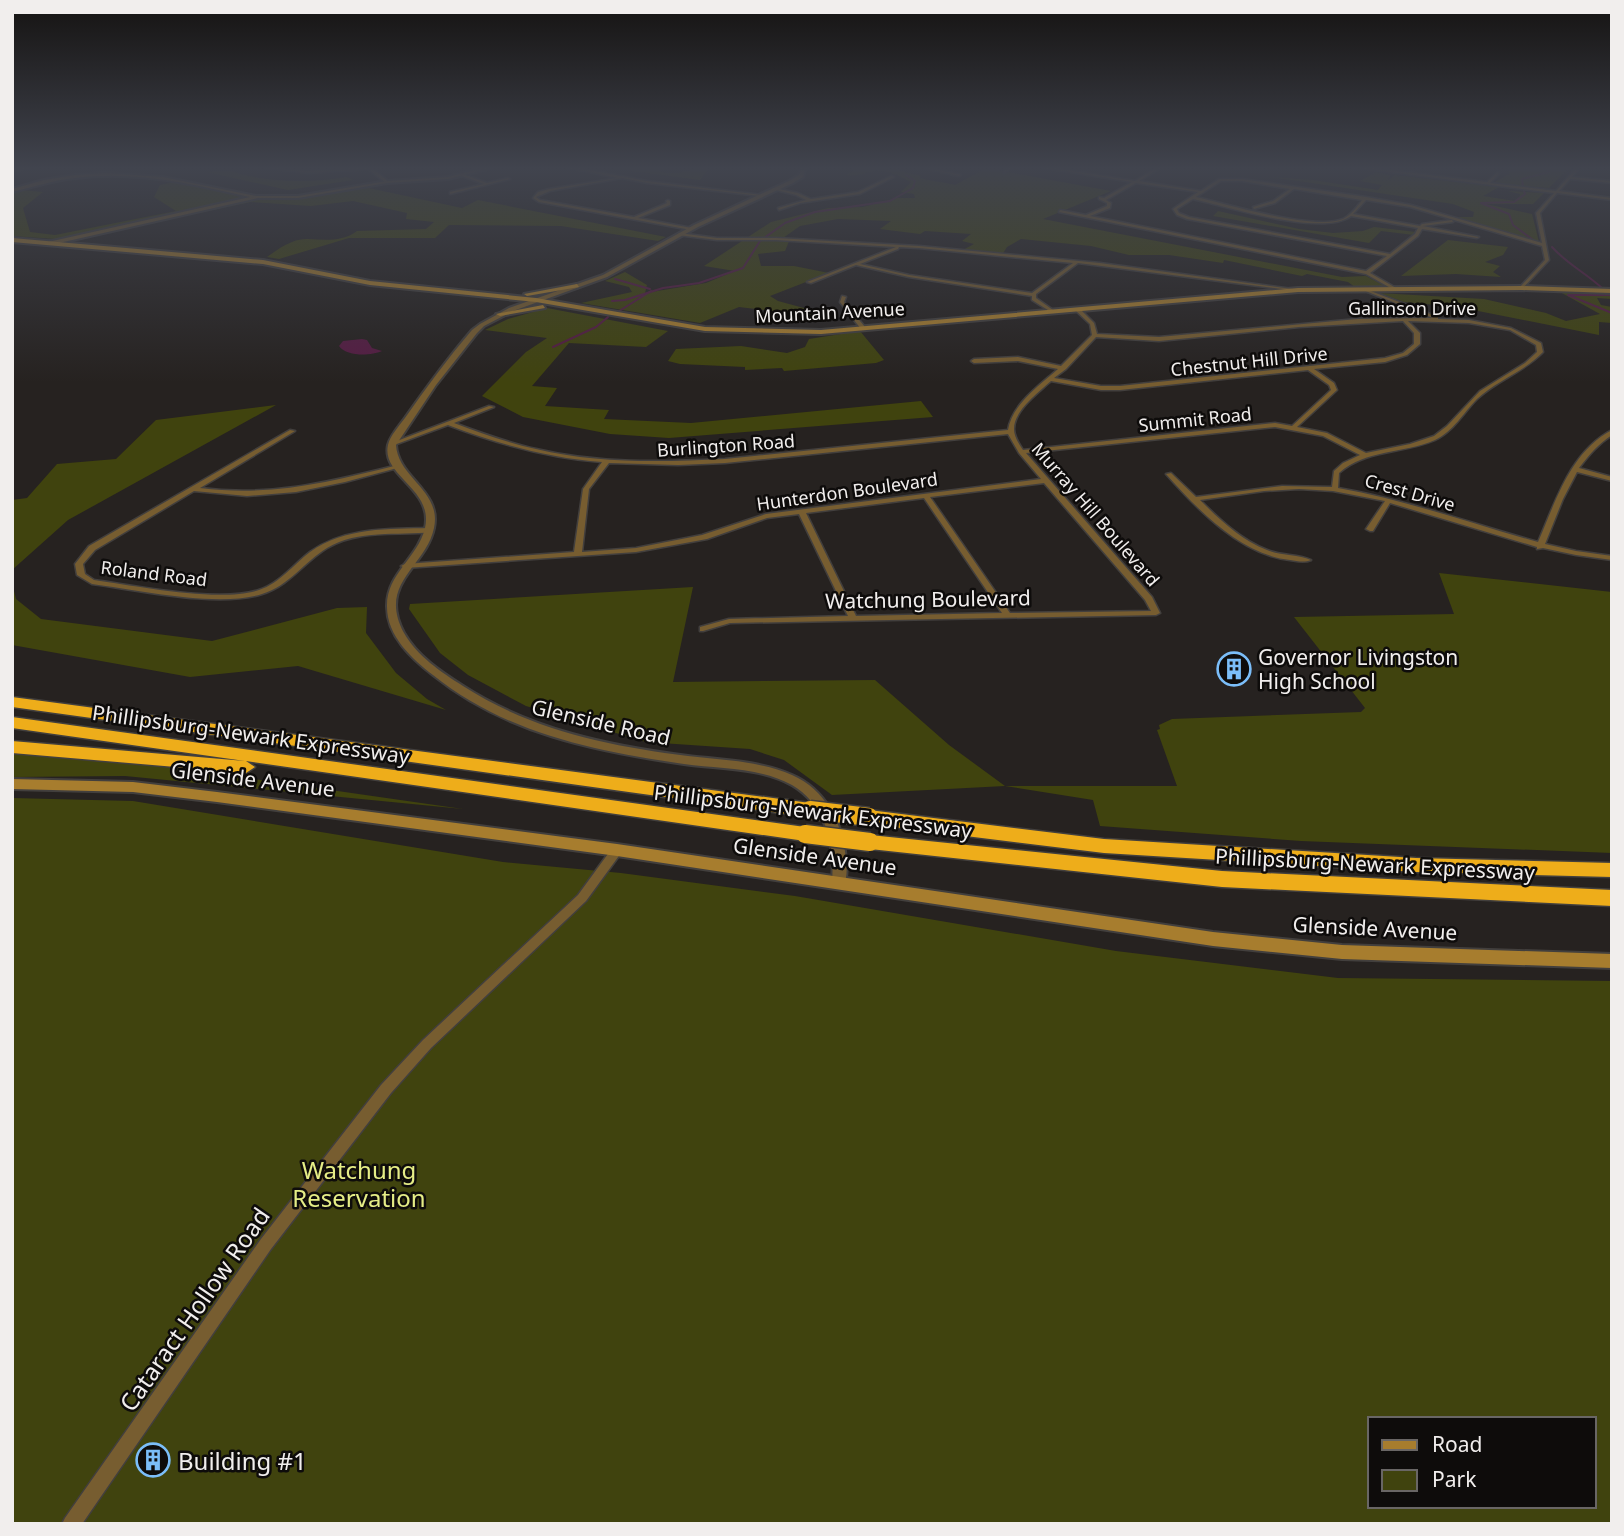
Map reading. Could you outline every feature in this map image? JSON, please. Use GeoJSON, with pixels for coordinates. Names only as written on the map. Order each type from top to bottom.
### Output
{"type":"FeatureCollection","features":[{"type":"Feature","properties":{"kind":"highway","name":"Phillipsburg-Newark Expressway"},"geometry":{"type":"LineString","coordinates":[[12,702],[810,810],[1104,846],[1416,865],[1612,870]]}},
{"type":"Feature","properties":{"kind":"highway","name":"Phillipsburg-Newark Expressway"},"geometry":{"type":"LineString","coordinates":[[12,722],[407,780],[870,842],[1222,879],[1612,898]]}},
{"type":"Feature","properties":{"kind":"highway"},"geometry":{"type":"LineString","coordinates":[[12,747],[407,780]]}},
{"type":"Feature","properties":{"kind":"main road","name":"Mountain Avenue"},"geometry":{"type":"LineString","coordinates":[[12,240],[263,262],[396,287],[536,300],[660,322],[745,332],[808,332],[863,328],[1298,290],[1522,288],[1612,291]]}},
{"type":"Feature","properties":{"kind":"main road"},"geometry":{"type":"LineString","coordinates":[[498,296],[577,286]]}},
{"type":"Feature","properties":{"kind":"main road"},"geometry":{"type":"LineString","coordinates":[[577,286],[555,298],[579,308]]}},
{"type":"Feature","properties":{"kind":"main road"},"geometry":{"type":"LineString","coordinates":[[498,296],[512,304],[500,314]]}},
{"type":"Feature","properties":{"kind":"main road"},"geometry":{"type":"LineString","coordinates":[[500,314],[539,307],[579,308]]}},
{"type":"Feature","properties":{"kind":"main road"},"geometry":{"type":"LineString","coordinates":[[660,322],[671,331]]}},
{"type":"Feature","properties":{"kind":"main road","name":"Glenside Avenue"},"geometry":{"type":"LineString","coordinates":[[12,784],[133,787],[617,850],[1213,939],[1342,952],[1612,961]]}},
{"type":"Feature","properties":{"kind":"street"},"geometry":{"type":"LineString","coordinates":[[50,243],[70,239]]}},
{"type":"Feature","properties":{"kind":"street"},"geometry":{"type":"LineString","coordinates":[[429,530],[429,503],[398,467],[391,453],[392,444],[397,431],[418,407],[469,334],[500,314],[616,270],[671,239]]}},
{"type":"Feature","properties":{"kind":"street"},"geometry":{"type":"LineString","coordinates":[[770,239],[900,246],[1077,262],[1298,290]]}},
{"type":"Feature","properties":{"kind":"street"},"geometry":{"type":"LineString","coordinates":[[1198,239],[1367,273],[1394,289]]}},
{"type":"Feature","properties":{"kind":"street"},"geometry":{"type":"LineString","coordinates":[[1301,239],[1390,255]]}},
{"type":"Feature","properties":{"kind":"street"},"geometry":{"type":"LineString","coordinates":[[1367,273],[1412,239]]}},
{"type":"Feature","properties":{"kind":"street"},"geometry":{"type":"LineString","coordinates":[[1522,239],[1543,245]]}},
{"type":"Feature","properties":{"kind":"street"},"geometry":{"type":"LineString","coordinates":[[1522,288],[1546,263],[1542,239]]}},
{"type":"Feature","properties":{"kind":"street"},"geometry":{"type":"LineString","coordinates":[[809,282],[900,246]]}},
{"type":"Feature","properties":{"kind":"street"},"geometry":{"type":"LineString","coordinates":[[1033,295],[1077,262]]}},
{"type":"Feature","properties":{"kind":"street"},"geometry":{"type":"LineString","coordinates":[[856,264],[1033,295],[1051,312]]}},
{"type":"Feature","properties":{"kind":"street"},"geometry":{"type":"LineString","coordinates":[[1243,281],[1261,293]]}},
{"type":"Feature","properties":{"kind":"street"},"geometry":{"type":"LineString","coordinates":[[1365,289],[1443,320]]}},
{"type":"Feature","properties":{"kind":"street"},"geometry":{"type":"LineString","coordinates":[[844,297],[842,302],[863,328]]}},
{"type":"Feature","properties":{"kind":"street"},"geometry":{"type":"LineString","coordinates":[[1077,309],[1092,324],[1095,335]]}},
{"type":"Feature","properties":{"kind":"street","name":"Gallinson Drive"},"geometry":{"type":"LineString","coordinates":[[1095,335],[1157,339],[1443,320],[1482,323],[1511,329],[1535,340],[1541,350],[1526,366],[1471,401],[1451,428],[1423,443],[1349,460],[1336,472],[1335,489]]}},
{"type":"Feature","properties":{"kind":"street","name":"Chestnut Hill Drive"},"geometry":{"type":"LineString","coordinates":[[1052,380],[1101,388],[1120,388],[1385,360],[1405,354],[1414,348],[1418,340],[1417,333],[1405,321]]}},
{"type":"Feature","properties":{"kind":"street","name":"Murray Hill Boulevard"},"geometry":{"type":"LineString","coordinates":[[1095,335],[1052,380],[1018,409],[1011,432],[1021,452],[1149,599],[1156,613]]}},
{"type":"Feature","properties":{"kind":"street"},"geometry":{"type":"LineString","coordinates":[[974,361],[1018,359],[1064,368]]}},
{"type":"Feature","properties":{"kind":"street"},"geometry":{"type":"LineString","coordinates":[[1294,427],[1334,390],[1332,384],[1310,369]]}},
{"type":"Feature","properties":{"kind":"street"},"geometry":{"type":"LineString","coordinates":[[392,444],[491,407]]}},
{"type":"Feature","properties":{"kind":"street","name":"Burlington Road"},"geometry":{"type":"LineString","coordinates":[[448,423],[513,447],[606,462],[685,465],[1011,432]]}},
{"type":"Feature","properties":{"kind":"street","name":"Summit Road"},"geometry":{"type":"LineString","coordinates":[[1021,452],[1264,426],[1294,427],[1331,436],[1366,456]]}},
{"type":"Feature","properties":{"kind":"street","name":"Roland Road"},"geometry":{"type":"LineString","coordinates":[[292,431],[92,548],[79,564],[80,575],[92,582],[219,597],[241,596],[280,584],[313,553],[346,537],[374,532],[429,530]]}},
{"type":"Feature","properties":{"kind":"street"},"geometry":{"type":"LineString","coordinates":[[1540,547],[1574,469],[1602,438],[1612,432]]}},
{"type":"Feature","properties":{"kind":"street"},"geometry":{"type":"LineString","coordinates":[[578,553],[586,489],[606,462]]}},
{"type":"Feature","properties":{"kind":"street"},"geometry":{"type":"LineString","coordinates":[[192,489],[247,495],[290,493],[398,467]]}},
{"type":"Feature","properties":{"kind":"street"},"geometry":{"type":"LineString","coordinates":[[1574,469],[1612,479]]}},
{"type":"Feature","properties":{"kind":"street"},"geometry":{"type":"LineString","coordinates":[[1169,474],[1230,533],[1251,547],[1280,558],[1307,560]]}},
{"type":"Feature","properties":{"kind":"street","name":"Hunterdon Boulevard"},"geometry":{"type":"LineString","coordinates":[[405,566],[636,550],[704,537],[754,519],[1045,481]]}},
{"type":"Feature","properties":{"kind":"street","name":"Crest Drive"},"geometry":{"type":"LineString","coordinates":[[1196,499],[1292,486],[1335,489],[1388,501],[1540,547],[1612,558]]}},
{"type":"Feature","properties":{"kind":"street"},"geometry":{"type":"LineString","coordinates":[[926,496],[1007,615]]}},
{"type":"Feature","properties":{"kind":"street"},"geometry":{"type":"LineString","coordinates":[[1370,529],[1388,501]]}},
{"type":"Feature","properties":{"kind":"street"},"geometry":{"type":"LineString","coordinates":[[802,512],[852,617]]}},
{"type":"Feature","properties":{"kind":"street","name":"Glenside Road"},"geometry":{"type":"LineString","coordinates":[[429,530],[405,566],[392,597],[392,612],[397,629],[406,643],[447,681],[494,711],[522,724],[557,735],[638,754],[760,770],[797,783],[812,793],[836,832],[841,868],[839,882]]}},
{"type":"Feature","properties":{"kind":"street","name":"Watchung Boulevard"},"geometry":{"type":"LineString","coordinates":[[703,629],[729,621],[1156,613]]}},
{"type":"Feature","properties":{"kind":"street","name":"Cataract Hollow Road"},"geometry":{"type":"LineString","coordinates":[[71,1524],[266,1244],[371,1108],[427,1044],[582,898],[617,850]]}},
{"type":"Feature","properties":{"kind":"green space"},"geometry":{"type":"Polygon","coordinates":[[[347,239],[279,259],[267,257],[297,240],[347,239]]]}},
{"type":"Feature","properties":{"kind":"green space"},"geometry":{"type":"Polygon","coordinates":[[[746,239],[790,239],[785,251],[758,254],[761,266],[794,266],[829,273],[770,296],[778,301],[826,314],[816,316],[739,307],[700,323],[581,303],[632,292],[629,287],[605,281],[625,272],[647,285],[645,293],[706,283],[735,271],[704,266],[746,239]]]}},
{"type":"Feature","properties":{"kind":"green space"},"geometry":{"type":"Polygon","coordinates":[[[965,239],[1144,239],[1342,277],[1366,276],[1387,287],[1355,287],[1348,282],[1307,274],[1302,276],[1224,260],[1223,263],[1169,255],[1129,255],[1091,246],[1021,239],[1007,247],[1002,255],[961,251],[974,244],[962,241],[965,239]]]}},
{"type":"Feature","properties":{"kind":"green space"},"geometry":{"type":"Polygon","coordinates":[[[1344,239],[1373,239],[1369,243],[1344,239]]]}},
{"type":"Feature","properties":{"kind":"green space"},"geometry":{"type":"Polygon","coordinates":[[[1448,240],[1508,247],[1503,255],[1485,262],[1500,266],[1493,272],[1501,277],[1456,274],[1401,276],[1448,240]]]}},
{"type":"Feature","properties":{"kind":"green space"},"geometry":{"type":"Polygon","coordinates":[[[1560,292],[1612,294],[1612,299],[1597,298],[1601,305],[1612,307],[1612,323],[1599,322],[1599,335],[1458,307],[1404,302],[1379,293],[1484,299],[1546,313],[1566,321],[1600,314],[1560,292]]]}},
{"type":"Feature","properties":{"kind":"green space"},"geometry":{"type":"Polygon","coordinates":[[[547,308],[668,331],[646,347],[569,343],[532,386],[557,388],[545,406],[609,410],[604,419],[691,423],[921,401],[933,417],[669,438],[610,434],[523,417],[482,396],[526,352],[547,338],[485,330],[508,319],[547,308]]]}},
{"type":"Feature","properties":{"kind":"green space"},"geometry":{"type":"Polygon","coordinates":[[[860,331],[884,360],[876,363],[784,371],[782,368],[745,370],[745,367],[668,361],[676,349],[741,346],[787,353],[805,347],[809,339],[860,331]]]}},
{"type":"Feature","properties":{"kind":"green space"},"geometry":{"type":"Polygon","coordinates":[[[276,405],[68,520],[12,570],[12,500],[27,498],[57,464],[116,459],[156,420],[276,405]]]}},
{"type":"Feature","properties":{"kind":"green space"},"geometry":{"type":"Polygon","coordinates":[[[1439,573],[1612,592],[1612,853],[1301,841],[1100,826],[1093,800],[1005,786],[1177,786],[1157,730],[1160,729],[1159,725],[1172,719],[1361,712],[1365,708],[1294,617],[1454,614],[1439,573]]]}},
{"type":"Feature","properties":{"kind":"green space"},"geometry":{"type":"Polygon","coordinates":[[[12,583],[16,599],[41,619],[212,641],[337,608],[367,607],[366,633],[396,673],[427,699],[446,710],[298,666],[190,677],[12,645],[12,583]]]}},
{"type":"Feature","properties":{"kind":"green space"},"geometry":{"type":"Polygon","coordinates":[[[693,587],[673,682],[875,680],[949,745],[1005,786],[832,795],[784,760],[750,749],[646,742],[526,706],[468,675],[440,653],[409,609],[410,604],[693,587]]]}},
{"type":"Feature","properties":{"kind":"green space"},"geometry":{"type":"Polygon","coordinates":[[[12,744],[463,809],[125,776],[12,777],[12,744]]]}},
{"type":"Feature","properties":{"kind":"green space","name":"Watchung Reservation"},"geometry":{"type":"Polygon","coordinates":[[[12,798],[133,801],[503,862],[621,873],[795,896],[1116,951],[1338,978],[1612,981],[1612,1524],[12,1524],[12,798]]]}},
{"type":"Feature","properties":{"kind":"shaded area"},"geometry":{"type":"Polygon","coordinates":[[[367,340],[372,348],[382,351],[359,354],[343,350],[339,346],[343,341],[367,340]]]}},
{"type":"Feature","properties":{"kind":"waterway"},"geometry":{"type":"LineString","coordinates":[[648,293],[699,283],[743,268],[763,239]]}},
{"type":"Feature","properties":{"kind":"waterway"},"geometry":{"type":"LineString","coordinates":[[1552,247],[1603,289]]}},
{"type":"Feature","properties":{"kind":"waterway"},"geometry":{"type":"LineString","coordinates":[[615,279],[650,289]]}},
{"type":"Feature","properties":{"kind":"waterway"},"geometry":{"type":"LineString","coordinates":[[612,301],[648,293]]}},
{"type":"Feature","properties":{"kind":"waterway"},"geometry":{"type":"LineString","coordinates":[[616,313],[648,293]]}},
{"type":"Feature","properties":{"kind":"waterway"},"geometry":{"type":"LineString","coordinates":[[1612,295],[1568,295],[1612,313]]}},
{"type":"Feature","properties":{"kind":"waterway"},"geometry":{"type":"LineString","coordinates":[[553,347],[596,327],[608,317]]}},
{"type":"Feature","properties":{"kind":"place","name":"Governor Livingston High School"},"geometry":{"type":"Point","coordinates":[1234,669]}},
{"type":"Feature","properties":{"kind":"place","name":"Building #1"},"geometry":{"type":"Point","coordinates":[153,1460]}}]}
